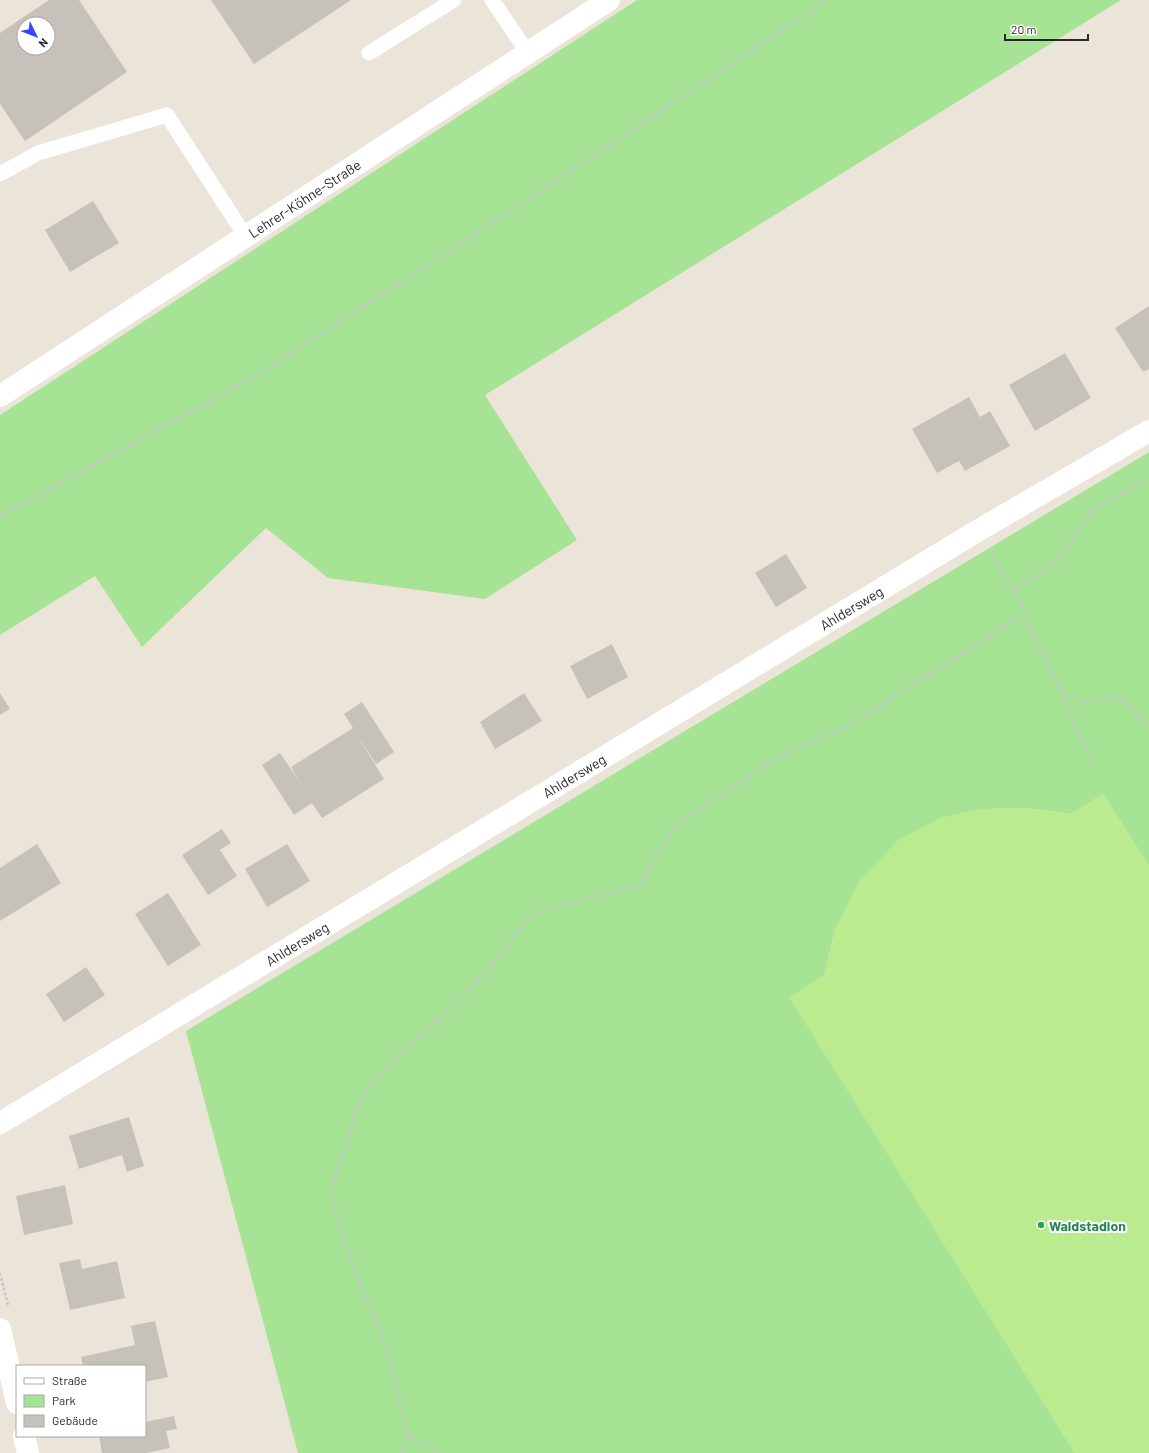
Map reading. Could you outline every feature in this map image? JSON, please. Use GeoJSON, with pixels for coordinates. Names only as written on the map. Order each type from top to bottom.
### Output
{"type":"FeatureCollection","features":[{"type":"Feature","properties":{"kind":"street","name":"Lehrer-Köhne-Straße"},"geometry":{"type":"LineString","coordinates":[[0,396],[609,0]]}},
{"type":"Feature","properties":{"kind":"street","name":"Ahldersweg"},"geometry":{"type":"LineString","coordinates":[[0,1123],[979,530],[1149,431]]}},
{"type":"Feature","properties":{"kind":"street"},"geometry":{"type":"LineString","coordinates":[[0,1329],[16,1399]]}},
{"type":"Feature","properties":{"kind":"street"},"geometry":{"type":"LineString","coordinates":[[24,1437],[28,1453]]}},
{"type":"Feature","properties":{"kind":"lane"},"geometry":{"type":"LineString","coordinates":[[369,53],[454,0]]}},
{"type":"Feature","properties":{"kind":"lane"},"geometry":{"type":"LineString","coordinates":[[492,0],[528,53]]}},
{"type":"Feature","properties":{"kind":"lane"},"geometry":{"type":"LineString","coordinates":[[0,174],[38,153],[167,115],[246,236]]}},
{"type":"Feature","properties":{"kind":"path"},"geometry":{"type":"LineString","coordinates":[[0,516],[260,374],[544,189],[826,0]]}},
{"type":"Feature","properties":{"kind":"path"},"geometry":{"type":"LineString","coordinates":[[1014,591],[1059,559],[1094,508],[1149,478]]}},
{"type":"Feature","properties":{"kind":"path"},"geometry":{"type":"LineString","coordinates":[[979,530],[1014,591],[1093,762]]}},
{"type":"Feature","properties":{"kind":"path"},"geometry":{"type":"LineString","coordinates":[[402,1453],[409,1436],[383,1340],[354,1269],[330,1194],[361,1096],[395,1058],[445,1014],[486,972],[530,915],[640,884],[675,825],[785,753],[852,724],[1024,614]]}},
{"type":"Feature","properties":{"kind":"path"},"geometry":{"type":"LineString","coordinates":[[1061,692],[1085,702],[1120,697],[1138,716],[1149,724]]}},
{"type":"Feature","properties":{"kind":"path"},"geometry":{"type":"LineString","coordinates":[[409,1436],[440,1453]]}},
{"type":"Feature","properties":{"kind":"green space"},"geometry":{"type":"Polygon","coordinates":[[[637,0],[1121,0],[485,395],[577,540],[485,599],[328,578],[266,528],[142,647],[95,576],[0,635],[0,415],[637,0]]]}},
{"type":"Feature","properties":{"kind":"green space"},"geometry":{"type":"Polygon","coordinates":[[[1149,452],[1149,866],[1103,794],[1071,814],[1026,808],[984,809],[940,818],[836,927],[824,976],[790,998],[1075,1453],[298,1453],[186,1031],[1149,452]]]}},
{"type":"Feature","properties":{"kind":"green space","name":"Waldstadion"},"geometry":{"type":"Polygon","coordinates":[[[1103,794],[1149,866],[1149,1453],[1075,1453],[789,997],[824,976],[836,927],[860,880],[898,840],[940,818],[984,809],[1026,808],[1071,814],[1103,794]]]}},
{"type":"Feature","properties":{"kind":"building"},"geometry":{"type":"Polygon","coordinates":[[[49,0],[79,0],[127,72],[25,141],[0,104],[0,33],[16,22],[16,56],[56,56],[56,16],[25,16],[49,0]]]}},
{"type":"Feature","properties":{"kind":"building"},"geometry":{"type":"Polygon","coordinates":[[[211,0],[351,0],[254,64],[211,0]]]}},
{"type":"Feature","properties":{"kind":"building"},"geometry":{"type":"Polygon","coordinates":[[[93,201],[119,243],[70,272],[45,230],[93,201]]]}},
{"type":"Feature","properties":{"kind":"building"},"geometry":{"type":"Polygon","coordinates":[[[1149,306],[1149,369],[1143,372],[1115,328],[1149,306]]]}},
{"type":"Feature","properties":{"kind":"building"},"geometry":{"type":"Polygon","coordinates":[[[1065,353],[1091,398],[1035,431],[1009,385],[1065,353]]]}},
{"type":"Feature","properties":{"kind":"building"},"geometry":{"type":"Polygon","coordinates":[[[969,397],[980,417],[990,411],[1010,446],[965,471],[959,461],[937,473],[912,429],[969,397]]]}},
{"type":"Feature","properties":{"kind":"building"},"geometry":{"type":"Polygon","coordinates":[[[786,554],[807,588],[776,607],[755,573],[786,554]]]}},
{"type":"Feature","properties":{"kind":"building"},"geometry":{"type":"Polygon","coordinates":[[[612,644],[628,677],[587,699],[570,666],[612,644]]]}},
{"type":"Feature","properties":{"kind":"building"},"geometry":{"type":"Polygon","coordinates":[[[0,693],[10,709],[0,715],[0,693]]]}},
{"type":"Feature","properties":{"kind":"building"},"geometry":{"type":"Polygon","coordinates":[[[524,693],[542,721],[495,749],[480,722],[524,693]]]}},
{"type":"Feature","properties":{"kind":"building"},"geometry":{"type":"Polygon","coordinates":[[[362,702],[394,752],[376,764],[355,732],[384,779],[322,818],[312,803],[294,815],[262,765],[280,753],[300,783],[291,767],[353,728],[344,714],[362,702]]]}},
{"type":"Feature","properties":{"kind":"building"},"geometry":{"type":"Polygon","coordinates":[[[222,829],[231,843],[220,850],[237,876],[208,895],[182,855],[222,829]]]}},
{"type":"Feature","properties":{"kind":"building"},"geometry":{"type":"Polygon","coordinates":[[[37,844],[61,883],[0,921],[0,868],[37,844]]]}},
{"type":"Feature","properties":{"kind":"building"},"geometry":{"type":"Polygon","coordinates":[[[287,844],[310,881],[267,907],[245,869],[287,844]]]}},
{"type":"Feature","properties":{"kind":"building"},"geometry":{"type":"Polygon","coordinates":[[[168,893],[201,945],[168,966],[135,914],[168,893]]]}},
{"type":"Feature","properties":{"kind":"building"},"geometry":{"type":"Polygon","coordinates":[[[86,967],[105,995],[64,1022],[46,994],[86,967]]]}},
{"type":"Feature","properties":{"kind":"building"},"geometry":{"type":"Polygon","coordinates":[[[129,1117],[144,1166],[127,1172],[122,1155],[79,1169],[69,1136],[129,1117]]]}},
{"type":"Feature","properties":{"kind":"building"},"geometry":{"type":"Polygon","coordinates":[[[65,1185],[73,1224],[24,1235],[16,1196],[65,1185]]]}},
{"type":"Feature","properties":{"kind":"building"},"geometry":{"type":"Polygon","coordinates":[[[80,1259],[82,1269],[117,1261],[125,1298],[70,1310],[59,1263],[80,1259]]]}},
{"type":"Feature","properties":{"kind":"building"},"geometry":{"type":"Polygon","coordinates":[[[155,1321],[168,1377],[146,1382],[146,1365],[83,1365],[81,1357],[135,1345],[131,1326],[155,1321]]]}},
{"type":"Feature","properties":{"kind":"building"},"geometry":{"type":"Polygon","coordinates":[[[174,1416],[177,1429],[166,1431],[170,1448],[146,1453],[102,1453],[99,1437],[146,1437],[146,1422],[174,1416]]]}},
{"type":"Feature","properties":{"kind":"place","name":"Waldstadion"},"geometry":{"type":"Point","coordinates":[1041,1225]}}]}
